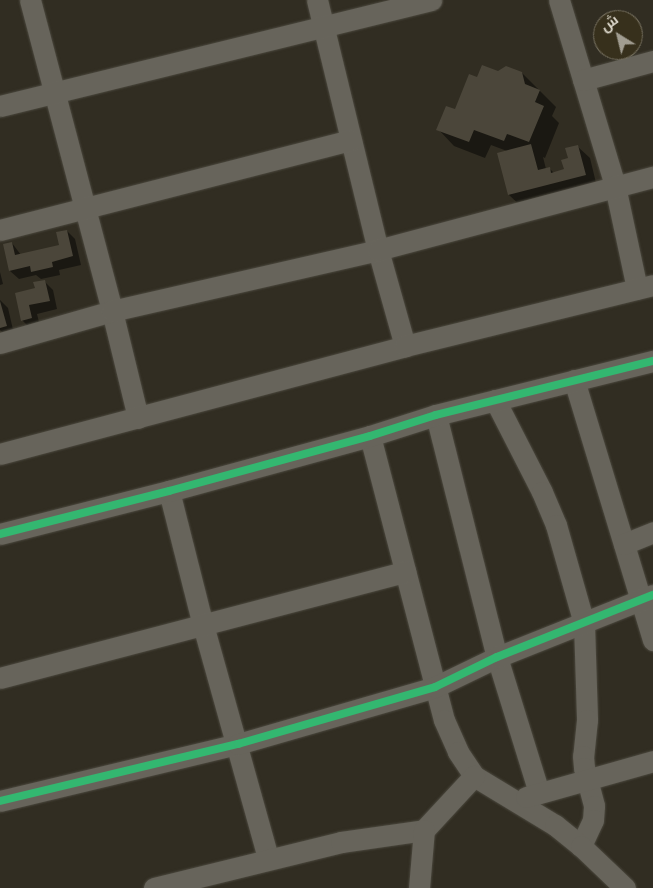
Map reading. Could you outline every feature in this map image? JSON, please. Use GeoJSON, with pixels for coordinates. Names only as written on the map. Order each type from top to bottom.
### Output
{"type":"FeatureCollection","features":[{"type":"Feature","properties":{"kind":"street"},"geometry":{"type":"LineString","coordinates":[[30,0],[56,92],[138,418]]}},
{"type":"Feature","properties":{"kind":"street"},"geometry":{"type":"LineString","coordinates":[[317,0],[378,250],[405,346]]}},
{"type":"Feature","properties":{"kind":"street"},"geometry":{"type":"LineString","coordinates":[[0,106],[431,0]]}},
{"type":"Feature","properties":{"kind":"street"},"geometry":{"type":"LineString","coordinates":[[0,454],[405,346],[645,287],[559,0]]}},
{"type":"Feature","properties":{"kind":"street"},"geometry":{"type":"LineString","coordinates":[[584,80],[653,61]]}},
{"type":"Feature","properties":{"kind":"street"},"geometry":{"type":"LineString","coordinates":[[0,230],[351,140]]}},
{"type":"Feature","properties":{"kind":"street"},"geometry":{"type":"LineString","coordinates":[[0,343],[112,311],[378,250],[653,177]]}},
{"type":"Feature","properties":{"kind":"street"},"geometry":{"type":"LineString","coordinates":[[0,534],[169,491],[370,436],[436,415],[653,360]]}},
{"type":"Feature","properties":{"kind":"street"},"geometry":{"type":"LineString","coordinates":[[574,380],[624,544],[646,598],[653,640]]}},
{"type":"Feature","properties":{"kind":"street"},"geometry":{"type":"LineString","coordinates":[[495,400],[542,492],[556,525],[584,623],[588,720],[583,756],[594,806],[593,820],[581,846]]}},
{"type":"Feature","properties":{"kind":"street"},"geometry":{"type":"LineString","coordinates":[[436,415],[497,658],[539,793]]}},
{"type":"Feature","properties":{"kind":"street"},"geometry":{"type":"LineString","coordinates":[[370,436],[444,720],[458,752],[474,776],[555,825],[581,846],[624,888]]}},
{"type":"Feature","properties":{"kind":"street"},"geometry":{"type":"LineString","coordinates":[[169,491],[203,625],[238,744],[268,858]]}},
{"type":"Feature","properties":{"kind":"street"},"geometry":{"type":"LineString","coordinates":[[624,544],[653,532]]}},
{"type":"Feature","properties":{"kind":"street"},"geometry":{"type":"LineString","coordinates":[[0,678],[405,572]]}},
{"type":"Feature","properties":{"kind":"street"},"geometry":{"type":"LineString","coordinates":[[0,801],[238,744],[435,687],[497,658],[646,598]]}},
{"type":"Feature","properties":{"kind":"street"},"geometry":{"type":"LineString","coordinates":[[514,800],[653,761]]}},
{"type":"Feature","properties":{"kind":"street"},"geometry":{"type":"LineString","coordinates":[[419,888],[424,830],[474,776]]}},
{"type":"Feature","properties":{"kind":"street"},"geometry":{"type":"LineString","coordinates":[[154,888],[268,858],[341,842],[424,830]]}},
{"type":"Feature","properties":{"kind":"building"},"geometry":{"type":"Polygon","coordinates":[[[482,65],[498,71],[506,66],[522,72],[525,84],[540,90],[535,102],[544,106],[529,142],[507,134],[504,141],[474,130],[469,142],[436,130],[446,106],[455,109],[469,74],[477,77],[482,65]]]}},
{"type":"Feature","properties":{"kind":"building"},"geometry":{"type":"Polygon","coordinates":[[[531,144],[538,170],[550,167],[551,173],[564,169],[561,160],[568,158],[565,148],[578,145],[586,175],[508,195],[497,153],[531,144]]]}},
{"type":"Feature","properties":{"kind":"building"},"geometry":{"type":"Polygon","coordinates":[[[67,230],[73,256],[52,262],[53,267],[31,272],[30,266],[9,271],[3,244],[12,242],[15,255],[59,245],[56,232],[67,230]]]}},
{"type":"Feature","properties":{"kind":"building"},"geometry":{"type":"Polygon","coordinates":[[[45,280],[50,301],[29,305],[32,318],[21,321],[15,293],[35,288],[33,282],[45,280]]]}},
{"type":"Feature","properties":{"kind":"building"},"geometry":{"type":"Polygon","coordinates":[[[0,301],[7,326],[0,328],[0,301]]]}},
{"type":"Feature","properties":{"kind":"cycle path"},"geometry":{"type":"LineString","coordinates":[[0,534],[169,491],[370,436],[436,415],[653,361]]}},
{"type":"Feature","properties":{"kind":"cycle path"},"geometry":{"type":"LineString","coordinates":[[0,801],[238,744],[435,687],[497,657],[653,595]]}}]}
